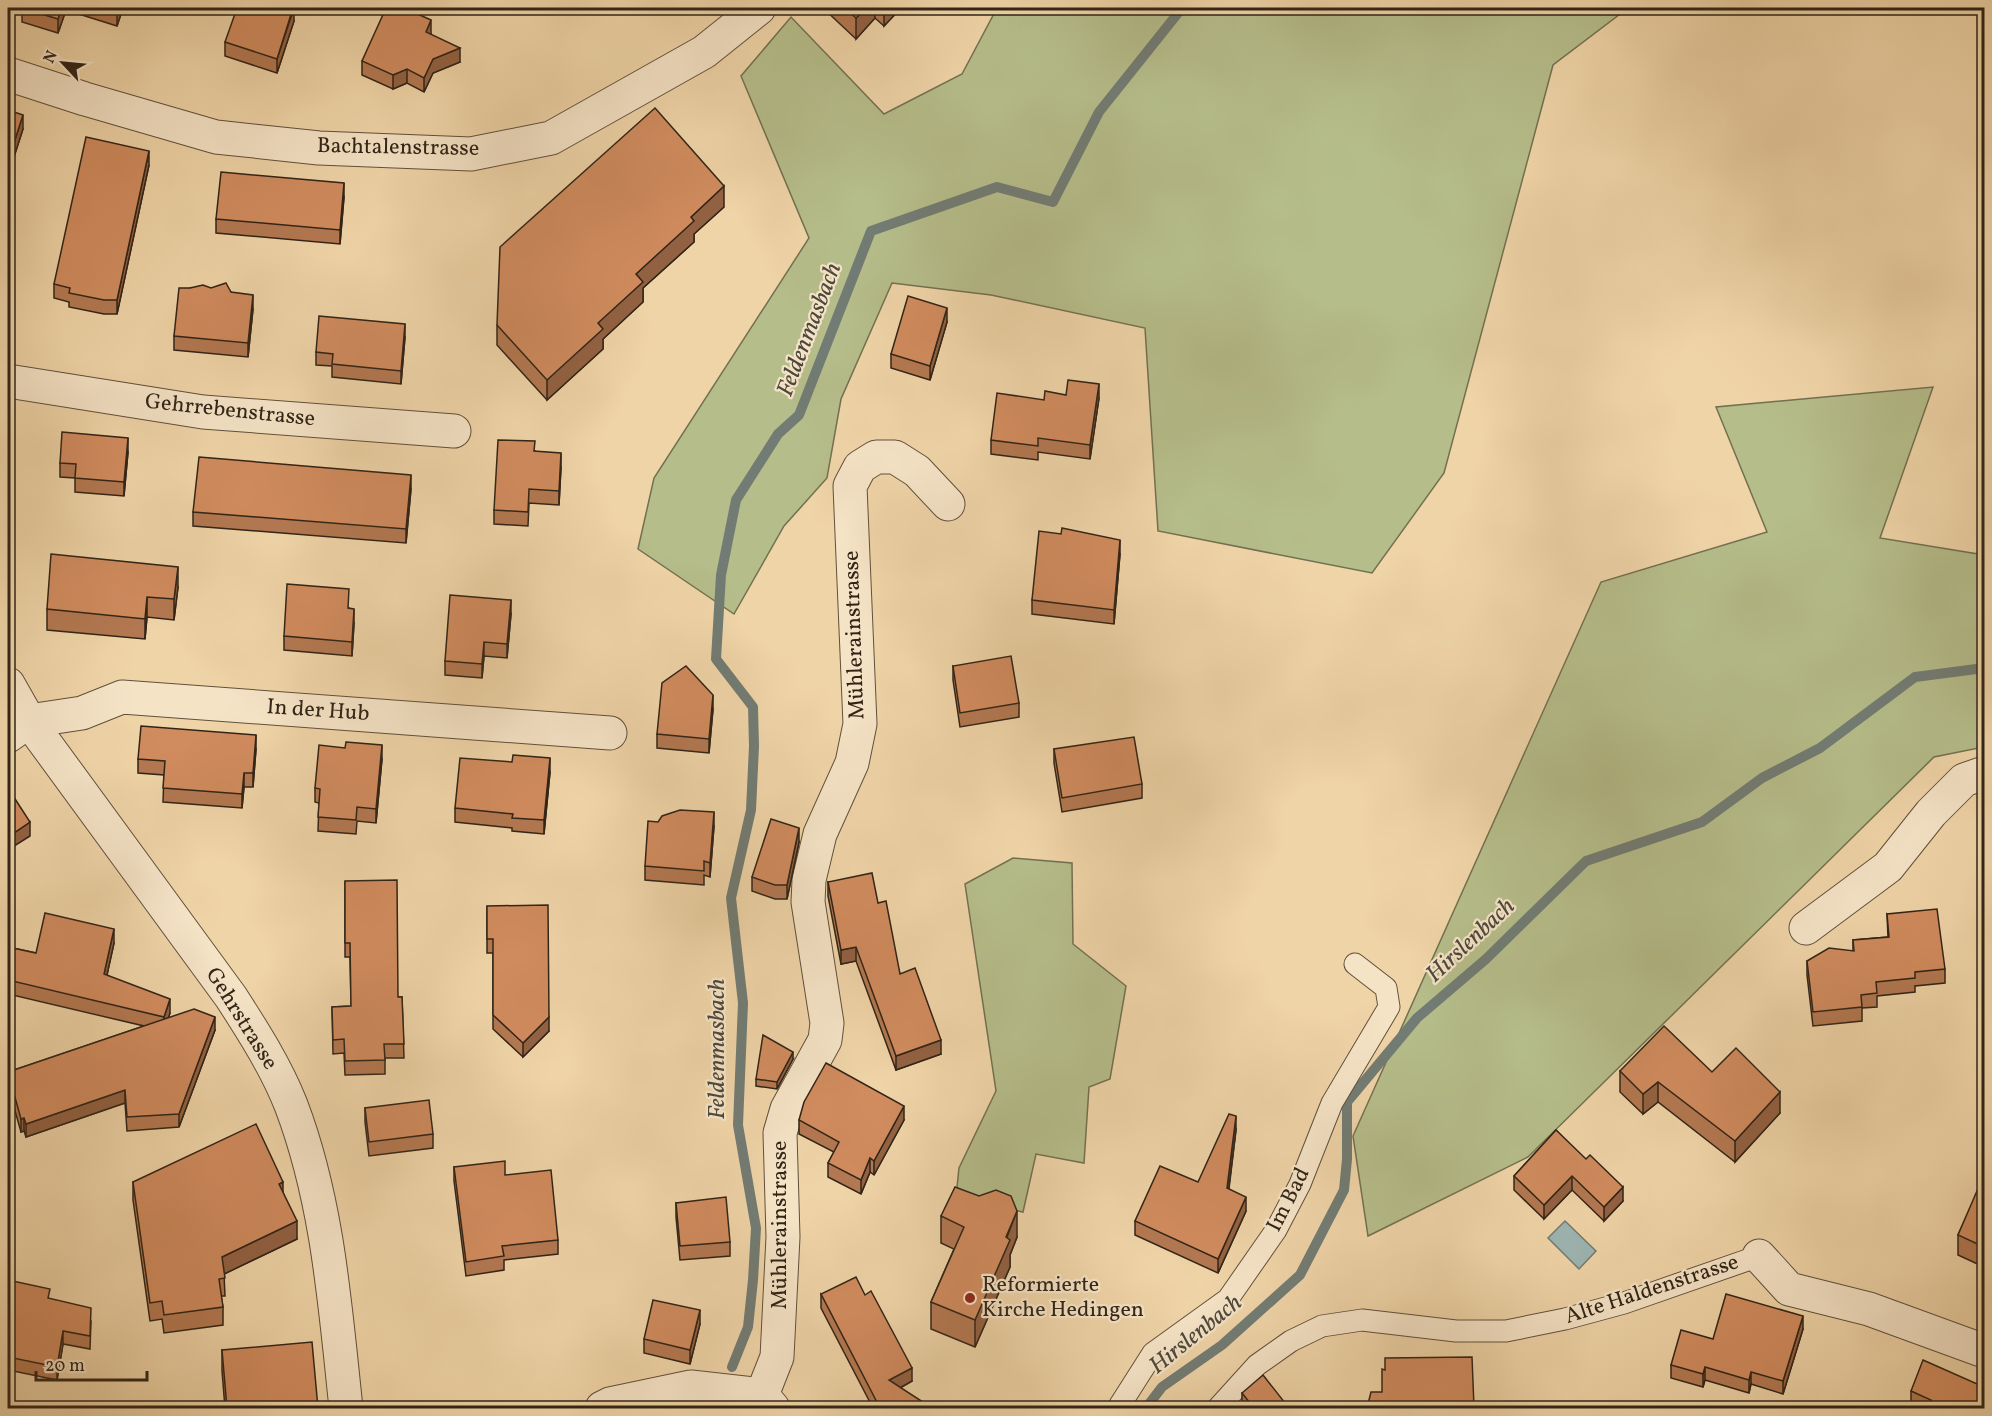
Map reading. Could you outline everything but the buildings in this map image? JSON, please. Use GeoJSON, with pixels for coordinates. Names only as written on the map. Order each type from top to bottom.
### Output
{"type":"FeatureCollection","features":[{"type":"Feature","properties":{"kind":"street","name":"Bachtalenstrasse"},"geometry":{"type":"LineString","coordinates":[[8,74],[216,137],[319,148],[471,154],[551,138],[704,52],[759,8]]}},
{"type":"Feature","properties":{"kind":"street","name":"Gehrrebenstrasse"},"geometry":{"type":"LineString","coordinates":[[8,381],[203,412],[454,430]]}},
{"type":"Feature","properties":{"kind":"street","name":"Mühlerainstrasse"},"geometry":{"type":"LineString","coordinates":[[768,1402],[777,1357],[783,1237],[780,1134],[787,1109],[825,1040],[827,1023],[808,902],[809,880],[820,834],[852,764],[860,724],[850,486],[860,467],[876,457],[895,457],[916,471],[948,504]]}},
{"type":"Feature","properties":{"kind":"street","name":"Gehrstrasse"},"geometry":{"type":"LineString","coordinates":[[8,684],[18,728],[231,997],[253,1030],[290,1103],[311,1167],[325,1230],[346,1408]]}},
{"type":"Feature","properties":{"kind":"street","name":"In der Hub"},"geometry":{"type":"LineString","coordinates":[[18,728],[82,713],[122,697],[610,733]]}},
{"type":"Feature","properties":{"kind":"street"},"geometry":{"type":"LineString","coordinates":[[1806,928],[1888,867],[1931,813],[1964,780],[1984,773]]}},
{"type":"Feature","properties":{"kind":"street"},"geometry":{"type":"LineString","coordinates":[[1759,1256],[1789,1288],[1869,1309],[1984,1351]]}},
{"type":"Feature","properties":{"kind":"street"},"geometry":{"type":"LineString","coordinates":[[602,1408],[610,1404],[691,1387],[768,1402]]}},
{"type":"Feature","properties":{"kind":"lane","name":"Im Bad"},"geometry":{"type":"LineString","coordinates":[[1118,1408],[1153,1353],[1228,1299],[1276,1230],[1300,1184],[1332,1103],[1389,1007],[1386,988],[1356,964]]}},
{"type":"Feature","properties":{"kind":"lane","name":"Alte Haldenstrasse"},"geometry":{"type":"LineString","coordinates":[[1218,1408],[1257,1365],[1291,1341],[1322,1326],[1362,1320],[1456,1331],[1506,1330],[1565,1319],[1624,1303],[1759,1256]]}},
{"type":"Feature","properties":{"kind":"green space"},"geometry":{"type":"Polygon","coordinates":[[[997,8],[1628,8],[1553,65],[1444,473],[1372,573],[1158,531],[1145,328],[991,295],[892,283],[841,399],[827,478],[784,526],[734,614],[638,549],[654,478],[809,238],[741,76],[791,17],[884,114],[962,74],[997,8]]]}},
{"type":"Feature","properties":{"kind":"green space"},"geometry":{"type":"Polygon","coordinates":[[[1933,387],[1880,538],[1984,555],[1984,747],[1934,757],[1528,1157],[1368,1236],[1353,1136],[1601,582],[1767,532],[1716,407],[1933,387]]]}},
{"type":"Feature","properties":{"kind":"green space"},"geometry":{"type":"Polygon","coordinates":[[[1013,858],[1072,863],[1073,944],[1126,986],[1110,1079],[1089,1087],[1084,1163],[1036,1154],[1023,1212],[956,1197],[959,1168],[996,1091],[965,884],[1013,858]]]}},
{"type":"Feature","properties":{"kind":"water"},"geometry":{"type":"Polygon","coordinates":[[[1565,1221],[1596,1251],[1579,1269],[1548,1238],[1565,1221]]]}},
{"type":"Feature","properties":{"kind":"waterway","name":"Feldenmasbach"},"geometry":{"type":"LineString","coordinates":[[732,1367],[748,1327],[756,1228],[738,1125],[743,1003],[731,898],[751,810],[753,707],[716,659],[721,575],[736,500],[778,434],[799,415],[871,231],[997,187],[1053,202],[1099,112],[1182,8]]}},
{"type":"Feature","properties":{"kind":"waterway","name":"Hirslenbach"},"geometry":{"type":"LineString","coordinates":[[1146,1408],[1162,1387],[1222,1345],[1300,1275],[1344,1190],[1347,1159],[1347,1102],[1417,1018],[1486,959],[1586,861],[1702,822],[1762,778],[1820,748],[1915,677],[1984,668]]}},
{"type":"Feature","properties":{"kind":"place","name":"Reformierte Kirche Hedingen"},"geometry":{"type":"Point","coordinates":[970,1298]}}]}
